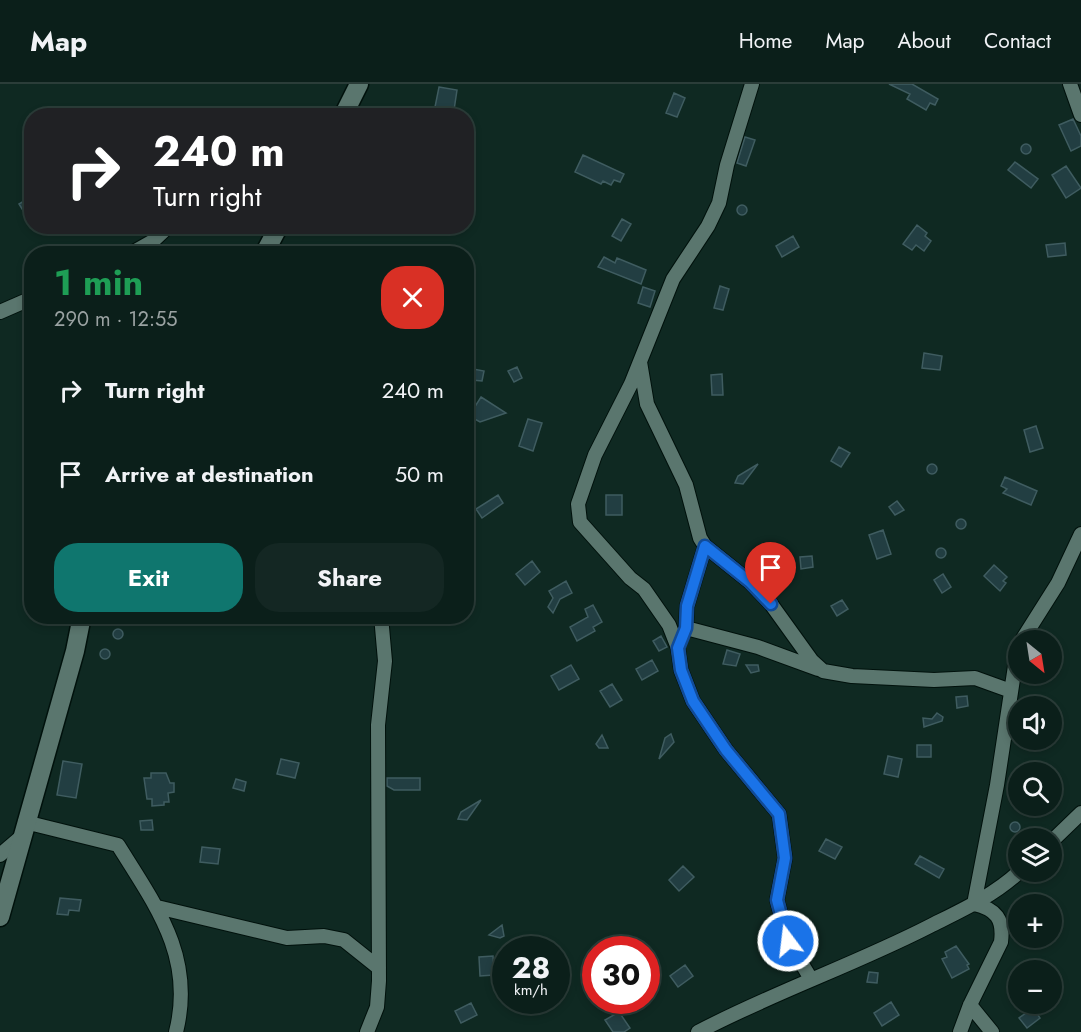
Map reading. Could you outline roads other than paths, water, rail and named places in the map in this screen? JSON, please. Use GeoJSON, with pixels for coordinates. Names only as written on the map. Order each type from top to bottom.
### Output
{"type":"FeatureCollection","features":[{"type":"Feature","properties":{"kind":"street"},"geometry":{"type":"LineString","coordinates":[[347,108],[359,84]]}},
{"type":"Feature","properties":{"kind":"street"},"geometry":{"type":"LineString","coordinates":[[752,84],[727,165],[719,203],[708,225],[673,279],[631,384],[595,454],[578,504],[580,522],[630,578],[644,589],[669,625],[678,648],[681,670],[693,701],[726,750],[779,814],[785,858],[777,900],[788,941],[811,979]]}},
{"type":"Feature","properties":{"kind":"street"},"geometry":{"type":"LineString","coordinates":[[1070,84],[1081,115]]}},
{"type":"Feature","properties":{"kind":"street"},"geometry":{"type":"LineString","coordinates":[[144,246],[160,234]]}},
{"type":"Feature","properties":{"kind":"street"},"geometry":{"type":"LineString","coordinates":[[0,312],[24,302]]}},
{"type":"Feature","properties":{"kind":"street"},"geometry":{"type":"LineString","coordinates":[[640,360],[648,404],[686,485],[700,538],[705,546],[750,582],[771,604],[812,661],[823,671]]}},
{"type":"Feature","properties":{"kind":"street"},"geometry":{"type":"LineString","coordinates":[[1028,630],[1058,583],[1081,534]]}},
{"type":"Feature","properties":{"kind":"street"},"geometry":{"type":"LineString","coordinates":[[678,648],[686,628],[687,606],[705,546]]}},
{"type":"Feature","properties":{"kind":"street"},"geometry":{"type":"LineString","coordinates":[[0,918],[75,651],[80,624]]}},
{"type":"Feature","properties":{"kind":"street"},"geometry":{"type":"LineString","coordinates":[[367,1032],[377,1007],[379,968],[378,725],[385,661],[382,624]]}},
{"type":"Feature","properties":{"kind":"street"},"geometry":{"type":"LineString","coordinates":[[686,628],[758,647],[823,671],[852,676],[934,680],[975,678],[1011,691]]}},
{"type":"Feature","properties":{"kind":"street"},"geometry":{"type":"LineString","coordinates":[[974,904],[1012,684]]}},
{"type":"Feature","properties":{"kind":"street"},"geometry":{"type":"LineString","coordinates":[[1062,831],[1081,813]]}},
{"type":"Feature","properties":{"kind":"street"},"geometry":{"type":"LineString","coordinates":[[0,855],[23,830]]}},
{"type":"Feature","properties":{"kind":"street"},"geometry":{"type":"LineString","coordinates":[[23,830],[118,845],[157,907],[174,948],[180,971],[182,994],[176,1032]]}},
{"type":"Feature","properties":{"kind":"street"},"geometry":{"type":"LineString","coordinates":[[698,1032],[755,1002],[882,951],[974,904],[1008,882]]}},
{"type":"Feature","properties":{"kind":"street"},"geometry":{"type":"LineString","coordinates":[[960,1032],[970,1005],[1001,942],[1002,934],[992,908],[974,904]]}},
{"type":"Feature","properties":{"kind":"street"},"geometry":{"type":"LineString","coordinates":[[157,907],[287,938],[324,936],[344,940],[379,968]]}},
{"type":"Feature","properties":{"kind":"street"},"geometry":{"type":"LineString","coordinates":[[970,1005],[992,1032]]}}]}
